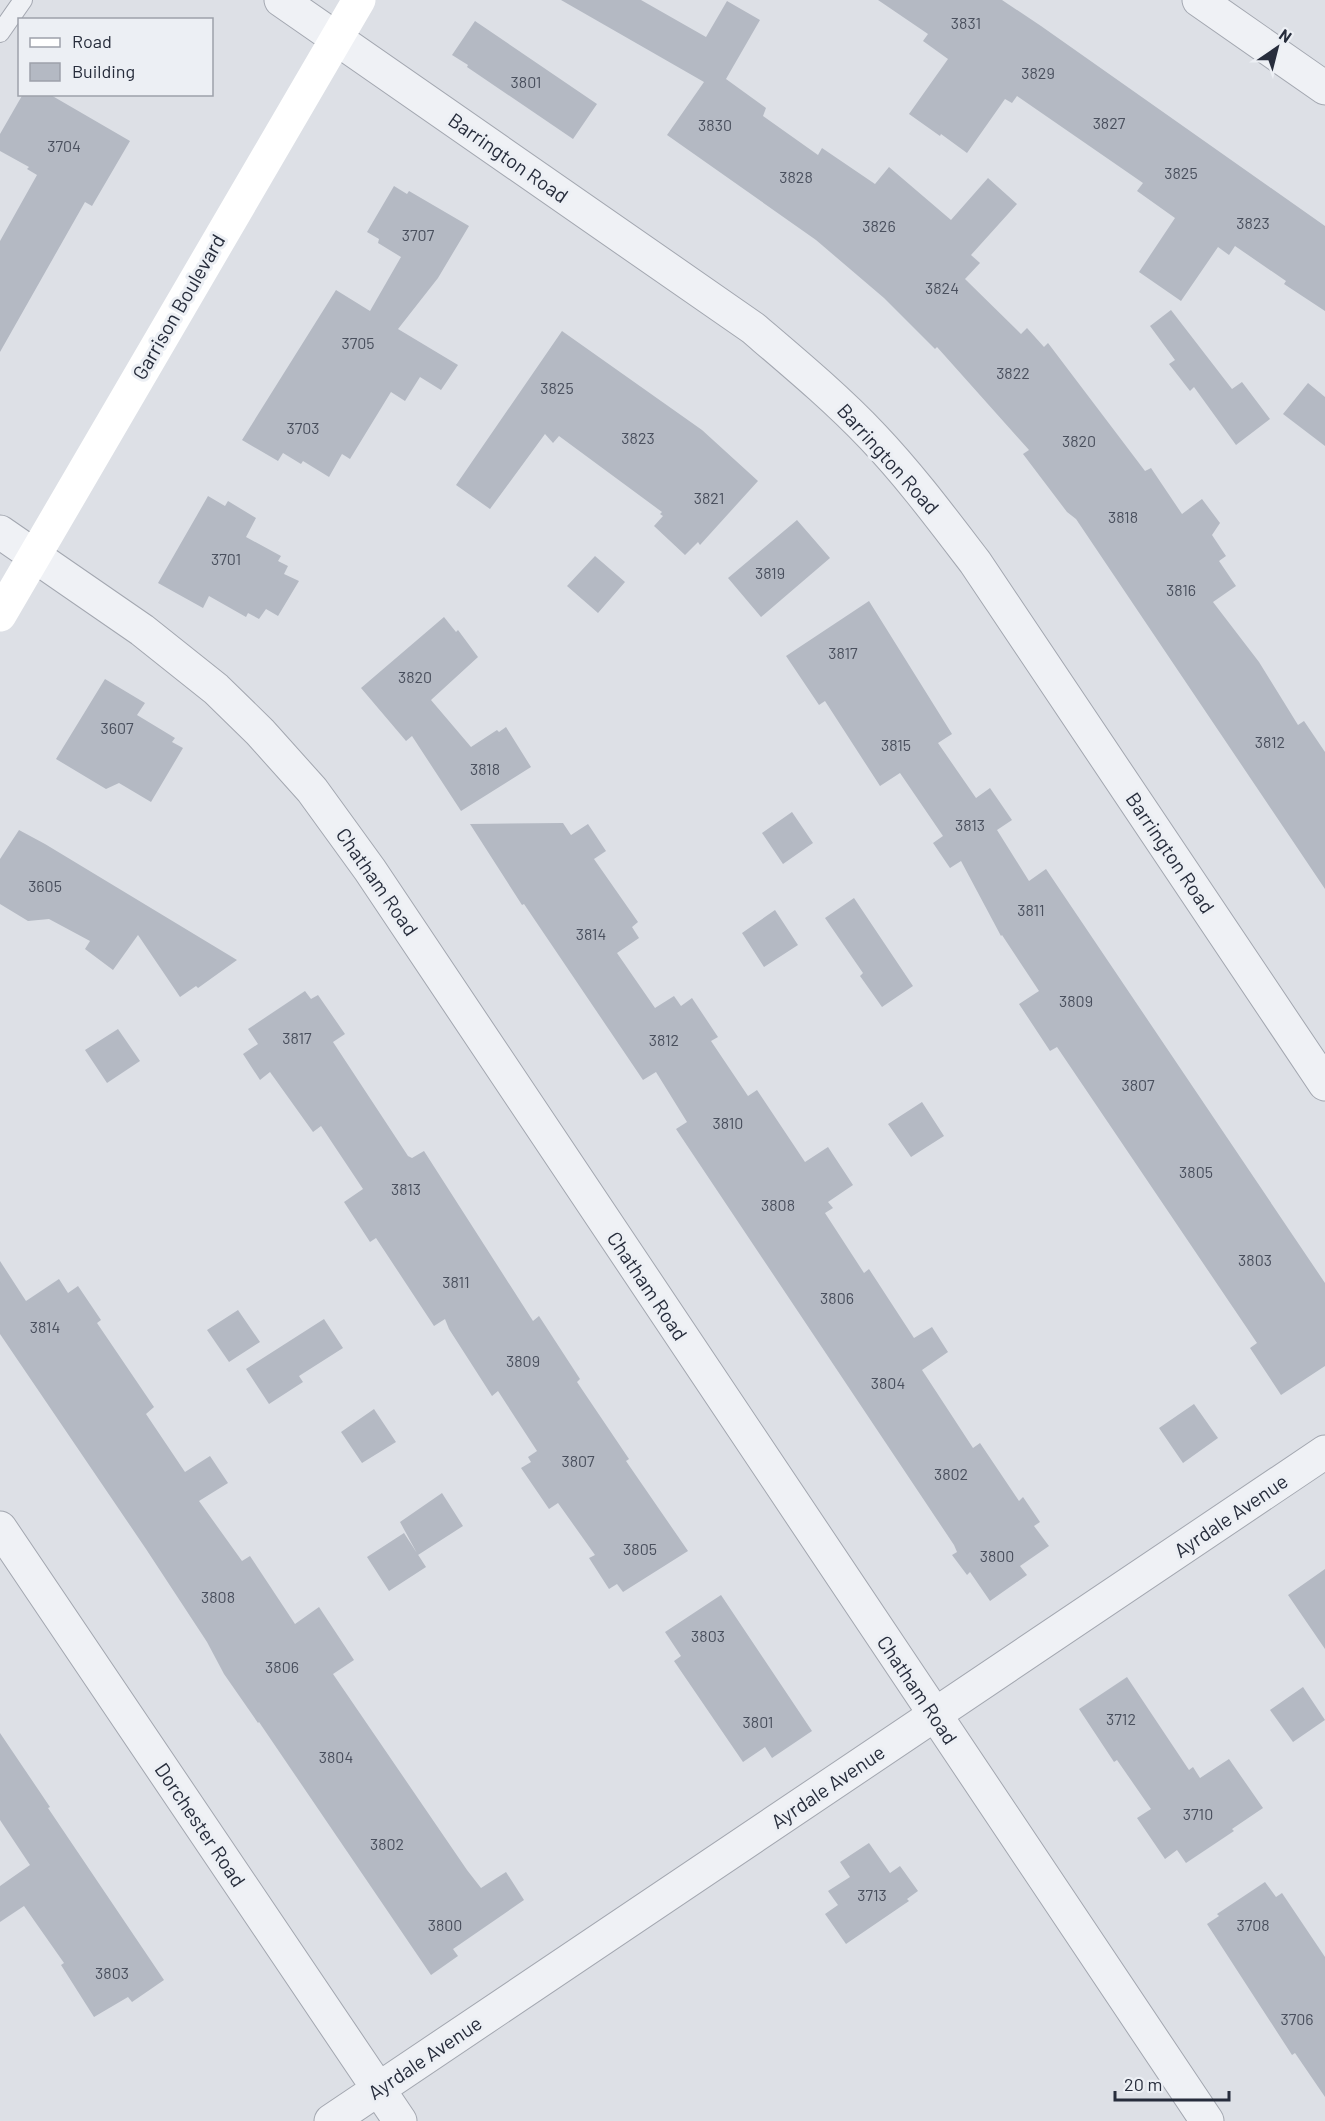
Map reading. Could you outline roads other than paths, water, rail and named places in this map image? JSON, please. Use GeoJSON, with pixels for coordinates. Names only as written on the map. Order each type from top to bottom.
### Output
{"type":"FeatureCollection","features":[{"type":"Feature","properties":{"kind":"main road","name":"Garrison Boulevard"},"geometry":{"type":"LineString","coordinates":[[0,615],[359,0]]}},
{"type":"Feature","properties":{"kind":"street","name":"Barrington Road"},"geometry":{"type":"LineString","coordinates":[[281,0],[753,328],[821,386],[873,436],[919,489],[975,562],[1325,1084]]}},
{"type":"Feature","properties":{"kind":"street"},"geometry":{"type":"LineString","coordinates":[[1199,0],[1325,88]]}},
{"type":"Feature","properties":{"kind":"street","name":"Chatham Road"},"geometry":{"type":"LineString","coordinates":[[0,532],[141,630],[216,689],[260,732],[312,790],[370,870],[1207,2121]]}},
{"type":"Feature","properties":{"kind":"street","name":"Ayrdale Avenue"},"geometry":{"type":"LineString","coordinates":[[331,2121],[1325,1452]]}},
{"type":"Feature","properties":{"kind":"street","name":"Dorchester Road"},"geometry":{"type":"LineString","coordinates":[[0,1528],[400,2121]]}},
{"type":"Feature","properties":{"kind":"lane"},"geometry":{"type":"LineString","coordinates":[[0,33],[24,0]]}}]}
